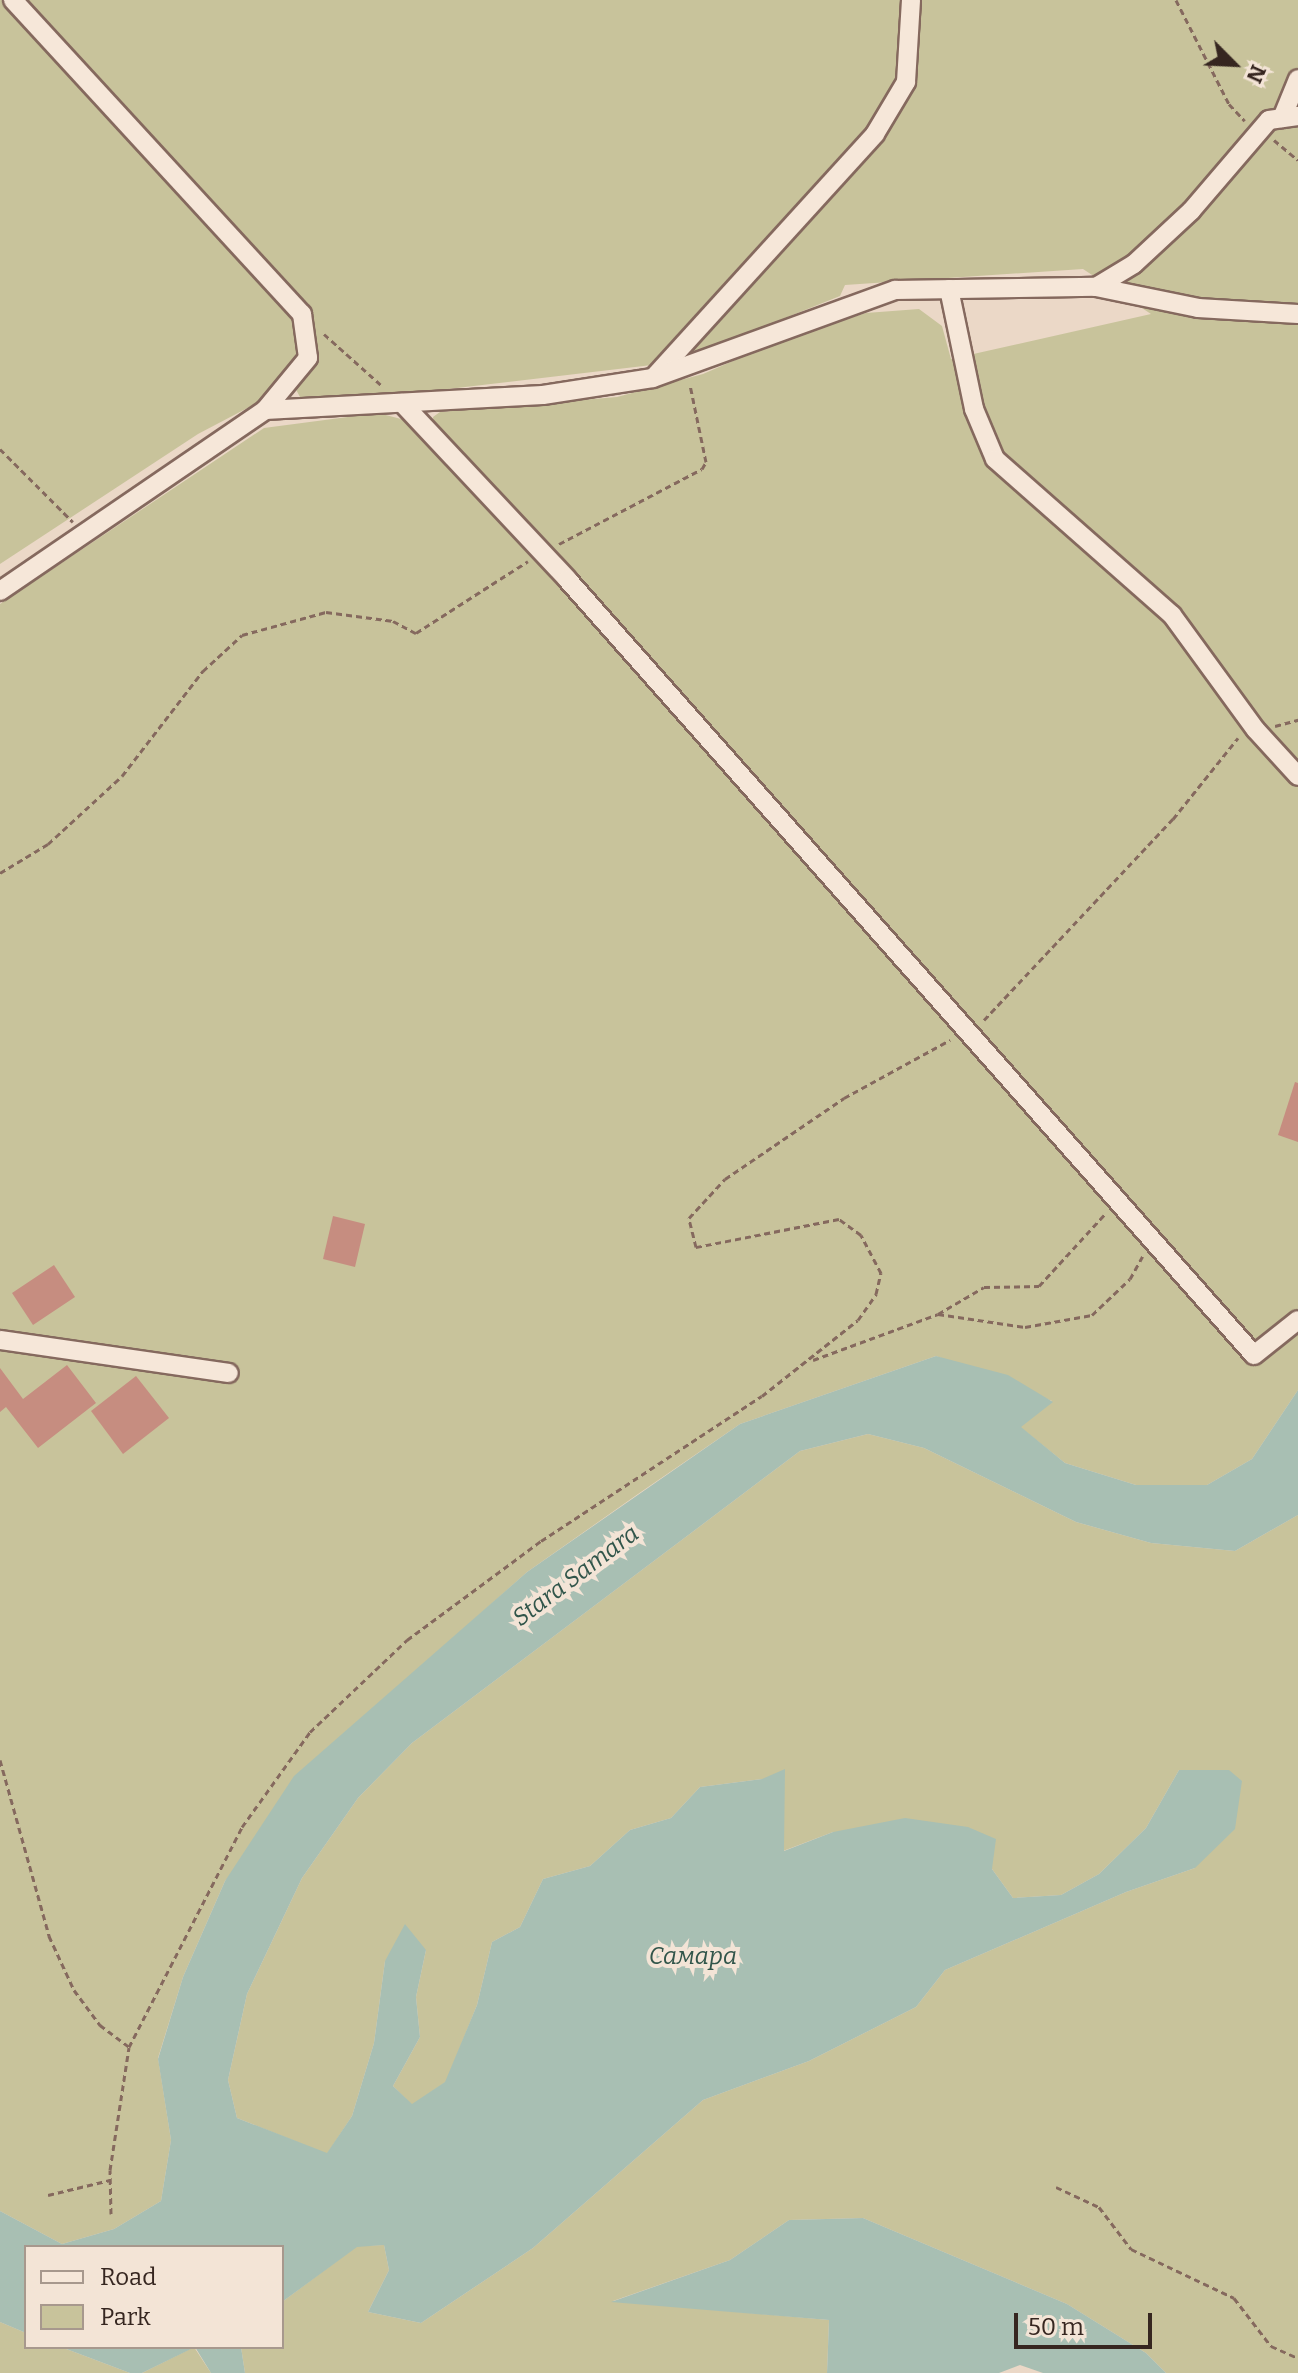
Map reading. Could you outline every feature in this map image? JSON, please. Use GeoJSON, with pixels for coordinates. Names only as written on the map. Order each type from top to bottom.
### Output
{"type":"FeatureCollection","features":[{"type":"Feature","properties":{"kind":"lane"},"geometry":{"type":"LineString","coordinates":[[0,591],[265,410],[308,358],[302,314],[13,0]]}},
{"type":"Feature","properties":{"kind":"lane"},"geometry":{"type":"LineString","coordinates":[[653,378],[875,134],[906,82],[911,0]]}},
{"type":"Feature","properties":{"kind":"lane"},"geometry":{"type":"LineString","coordinates":[[1096,287],[1134,264],[1191,211],[1255,132],[1269,120],[1290,117],[1298,79]]}},
{"type":"Feature","properties":{"kind":"lane"},"geometry":{"type":"LineString","coordinates":[[265,410],[543,395],[653,378],[895,290],[1096,287],[1198,308],[1298,314]]}},
{"type":"Feature","properties":{"kind":"lane"},"geometry":{"type":"LineString","coordinates":[[949,289],[974,409],[995,459],[1172,615],[1256,730],[1298,776]]}},
{"type":"Feature","properties":{"kind":"lane"},"geometry":{"type":"LineString","coordinates":[[402,403],[543,552],[1254,1355],[1298,1320]]}},
{"type":"Feature","properties":{"kind":"lane"},"geometry":{"type":"LineString","coordinates":[[0,1340],[229,1373]]}},
{"type":"Feature","properties":{"kind":"path"},"geometry":{"type":"LineString","coordinates":[[1176,0],[1229,104],[1255,132],[1275,140],[1298,160]]}},
{"type":"Feature","properties":{"kind":"path"},"geometry":{"type":"LineString","coordinates":[[302,314],[402,403]]}},
{"type":"Feature","properties":{"kind":"path"},"geometry":{"type":"LineString","coordinates":[[0,873],[48,844],[122,776],[203,671],[242,635],[326,612],[393,621],[416,633],[543,552],[702,469],[706,462],[684,367]]}},
{"type":"Feature","properties":{"kind":"path"},"geometry":{"type":"LineString","coordinates":[[0,449],[84,533]]}},
{"type":"Feature","properties":{"kind":"path"},"geometry":{"type":"LineString","coordinates":[[111,2214],[110,2180],[129,2047],[242,1827],[310,1732],[407,1640],[541,1541],[810,1361],[858,1320],[876,1294],[881,1273],[861,1235],[839,1219],[696,1247],[689,1218],[725,1179],[844,1098],[998,1011],[1173,819],[1241,734],[1256,730]]}},
{"type":"Feature","properties":{"kind":"path"},"geometry":{"type":"LineString","coordinates":[[810,1361],[938,1314],[984,1287],[1039,1286],[1104,1219],[1111,1193]]}},
{"type":"Feature","properties":{"kind":"path"},"geometry":{"type":"LineString","coordinates":[[938,1314],[1025,1327],[1092,1315],[1130,1279],[1152,1241]]}},
{"type":"Feature","properties":{"kind":"path"},"geometry":{"type":"LineString","coordinates":[[0,1760],[49,1936],[74,1990],[100,2025],[129,2047]]}},
{"type":"Feature","properties":{"kind":"path"},"geometry":{"type":"LineString","coordinates":[[48,2195],[110,2180]]}},
{"type":"Feature","properties":{"kind":"path"},"geometry":{"type":"LineString","coordinates":[[1056,2187],[1099,2207],[1131,2249],[1234,2298],[1271,2346],[1298,2358]]}},
{"type":"Feature","properties":{"kind":"green space"},"geometry":{"type":"Polygon","coordinates":[[[0,0],[1298,0],[1298,1390],[1252,1459],[1207,1485],[1136,1485],[1065,1463],[1020,1427],[1052,1401],[936,1356],[740,1424],[638,1494],[527,1572],[430,1659],[225,1881],[183,1977],[158,2058],[171,2140],[161,2201],[114,2229],[62,2244],[0,2211],[0,604],[264,428],[378,413],[405,420],[438,451],[433,417],[440,412],[617,397],[703,374],[786,338],[866,313],[919,309],[942,326],[951,359],[1151,314],[1083,269],[845,285],[840,296],[695,354],[688,347],[859,164],[652,365],[397,395],[300,397],[293,384],[198,434],[0,564],[0,0]]]}},
{"type":"Feature","properties":{"kind":"green space"},"geometry":{"type":"Polygon","coordinates":[[[868,1434],[924,1448],[1076,1522],[1151,1543],[1235,1551],[1298,1515],[1298,2373],[1166,2373],[1146,2353],[1067,2304],[863,2218],[789,2220],[730,2260],[613,2301],[829,2320],[827,2373],[245,2373],[241,2349],[284,2349],[284,2301],[357,2246],[384,2245],[389,2270],[368,2312],[421,2323],[533,2248],[703,2100],[809,2061],[916,2007],[945,1970],[1126,1892],[1195,1868],[1179,1770],[1146,1828],[1099,1874],[1061,1895],[1013,1898],[992,1869],[833,1832],[783,1851],[762,1779],[700,1787],[671,1818],[630,1830],[590,1866],[543,1879],[520,1927],[492,1942],[477,2005],[446,2082],[412,2105],[393,2086],[420,2037],[416,1997],[426,1950],[385,1961],[374,2043],[352,2116],[327,2154],[237,2118],[228,2080],[247,1994],[302,1878],[358,1798],[412,1743],[800,1451],[868,1434]]]}},
{"type":"Feature","properties":{"kind":"green space"},"geometry":{"type":"Polygon","coordinates":[[[0,2322],[24,2332],[24,2349],[66,2349],[130,2373],[0,2373],[0,2322]]]}},
{"type":"Feature","properties":{"kind":"green space"},"geometry":{"type":"Polygon","coordinates":[[[195,2349],[211,2373],[142,2373],[195,2349]]]}},
{"type":"Feature","properties":{"kind":"water","name":"Самара"},"geometry":{"type":"Polygon","coordinates":[[[936,1356],[1008,1375],[1053,1402],[1021,1427],[1065,1463],[1136,1485],[1207,1485],[1252,1459],[1298,1390],[1298,1515],[1235,1551],[1151,1543],[1076,1522],[924,1448],[868,1434],[800,1451],[412,1743],[358,1798],[302,1878],[247,1994],[228,2080],[237,2118],[327,2153],[352,2116],[374,2043],[385,1961],[405,1924],[426,1950],[416,1997],[420,2037],[393,2086],[412,2104],[445,2082],[477,2005],[492,1942],[520,1927],[543,1879],[590,1866],[630,1830],[671,1818],[700,1787],[762,1779],[785,1769],[784,1851],[833,1832],[905,1818],[968,1827],[996,1839],[992,1869],[1013,1898],[1061,1895],[1099,1874],[1146,1828],[1179,1770],[1229,1770],[1242,1781],[1235,1829],[1195,1868],[1126,1892],[945,1970],[916,2007],[809,2061],[703,2100],[533,2248],[421,2323],[368,2312],[389,2270],[384,2245],[357,2247],[284,2301],[284,2245],[24,2245],[24,2332],[0,2322],[0,2211],[62,2244],[114,2229],[161,2201],[171,2140],[158,2059],[183,1977],[225,1881],[294,1776],[527,1572],[740,1424],[936,1356]]]}},
{"type":"Feature","properties":{"kind":"water"},"geometry":{"type":"Polygon","coordinates":[[[863,2218],[1067,2304],[1146,2353],[1166,2373],[1043,2373],[1020,2365],[999,2373],[827,2373],[829,2320],[611,2302],[730,2260],[789,2220],[863,2218]]]}},
{"type":"Feature","properties":{"kind":"water"},"geometry":{"type":"Polygon","coordinates":[[[66,2349],[191,2349],[142,2373],[130,2373],[66,2349]]]}},
{"type":"Feature","properties":{"kind":"water"},"geometry":{"type":"Polygon","coordinates":[[[196,2349],[241,2349],[245,2373],[211,2373],[196,2349]]]}},
{"type":"Feature","properties":{"kind":"building"},"geometry":{"type":"Polygon","coordinates":[[[1295,1082],[1298,1083],[1298,1142],[1278,1135],[1295,1082]]]}},
{"type":"Feature","properties":{"kind":"building"},"geometry":{"type":"Polygon","coordinates":[[[333,1216],[365,1224],[355,1267],[323,1259],[333,1216]]]}},
{"type":"Feature","properties":{"kind":"building"},"geometry":{"type":"Polygon","coordinates":[[[54,1265],[75,1297],[33,1325],[12,1293],[54,1265]]]}},
{"type":"Feature","properties":{"kind":"building"},"geometry":{"type":"Polygon","coordinates":[[[67,1365],[96,1403],[38,1448],[6,1407],[0,1412],[0,1368],[23,1399],[67,1365]]]}},
{"type":"Feature","properties":{"kind":"building"},"geometry":{"type":"Polygon","coordinates":[[[136,1376],[169,1418],[123,1454],[91,1411],[136,1376]]]}},
{"type":"Feature","properties":{"kind":"water label","name":"Stara Samara"},"geometry":{"type":"Point","coordinates":[576,1576]}}]}
